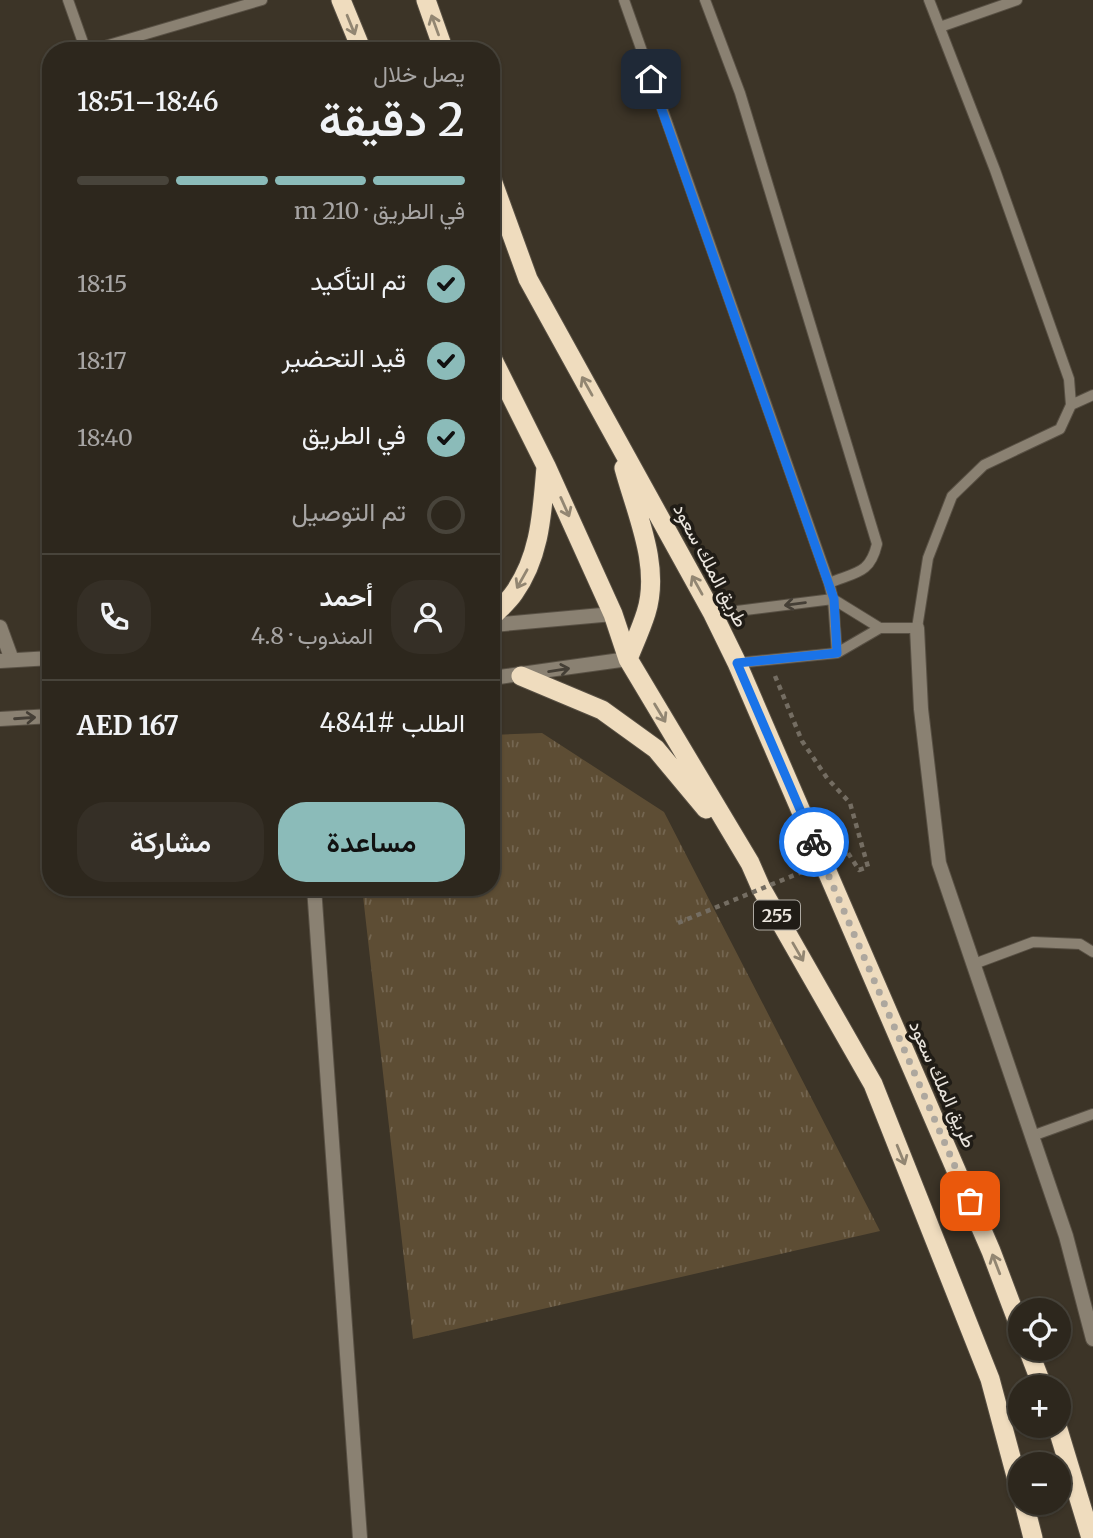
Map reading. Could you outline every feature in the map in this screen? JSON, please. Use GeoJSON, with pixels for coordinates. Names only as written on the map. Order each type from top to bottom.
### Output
{"type":"FeatureCollection","features":[{"type":"Feature","properties":{"kind":"highway"},"geometry":{"type":"LineString","coordinates":[[341,0],[358,42]]}},
{"type":"Feature","properties":{"kind":"highway"},"geometry":{"type":"LineString","coordinates":[[426,0],[441,42]]}},
{"type":"Feature","properties":{"kind":"highway","name":"طريق الملك سعود"},"geometry":{"type":"LineString","coordinates":[[500,202],[528,279],[713,614],[737,663],[991,1251],[1009,1298]]}},
{"type":"Feature","properties":{"kind":"highway","name":"255"},"geometry":{"type":"LineString","coordinates":[[500,374],[546,466],[613,614],[628,659],[750,863],[761,888],[873,1084],[990,1379],[1010,1452]]}},
{"type":"Feature","properties":{"kind":"highway"},"geometry":{"type":"LineString","coordinates":[[615,437],[647,544],[650,578],[647,611],[628,659]]}},
{"type":"Feature","properties":{"kind":"highway"},"geometry":{"type":"LineString","coordinates":[[500,609],[514,594],[533,559],[541,526],[546,466]]}},
{"type":"Feature","properties":{"kind":"highway"},"geometry":{"type":"LineString","coordinates":[[520,676],[602,710],[656,749],[750,863]]}},
{"type":"Feature","properties":{"kind":"highway"},"geometry":{"type":"LineString","coordinates":[[1061,1438],[1091,1538]]}},
{"type":"Feature","properties":{"kind":"highway"},"geometry":{"type":"LineString","coordinates":[[1027,1515],[1032,1537]]}},
{"type":"Feature","properties":{"kind":"street"},"geometry":{"type":"LineString","coordinates":[[500,624],[613,614]]}},
{"type":"Feature","properties":{"kind":"street"},"geometry":{"type":"LineString","coordinates":[[0,627],[6,661],[42,659]]}},
{"type":"Feature","properties":{"kind":"street"},"geometry":{"type":"LineString","coordinates":[[917,628],[922,709],[939,863],[1066,1236],[1093,1339]]}},
{"type":"Feature","properties":{"kind":"street"},"geometry":{"type":"LineString","coordinates":[[500,677],[628,659]]}},
{"type":"Feature","properties":{"kind":"street"},"geometry":{"type":"LineString","coordinates":[[0,719],[42,717]]}},
{"type":"Feature","properties":{"kind":"street"},"geometry":{"type":"LineString","coordinates":[[315,896],[360,1538]]}},
{"type":"Feature","properties":{"kind":"lane"},"geometry":{"type":"LineString","coordinates":[[68,0],[84,42]]}},
{"type":"Feature","properties":{"kind":"lane"},"geometry":{"type":"LineString","coordinates":[[118,42],[262,0]]}},
{"type":"Feature","properties":{"kind":"lane"},"geometry":{"type":"LineString","coordinates":[[624,0],[829,583],[834,599],[837,653]]}},
{"type":"Feature","properties":{"kind":"lane"},"geometry":{"type":"LineString","coordinates":[[705,0],[740,93],[877,544],[873,560],[867,567],[829,583]]}},
{"type":"Feature","properties":{"kind":"lane"},"geometry":{"type":"LineString","coordinates":[[737,663],[837,653],[880,628],[917,628],[928,558],[952,496],[984,465],[1060,429],[1071,405],[1065,366],[995,170],[929,0]]}},
{"type":"Feature","properties":{"kind":"lane"},"geometry":{"type":"LineString","coordinates":[[940,27],[1017,0]]}},
{"type":"Feature","properties":{"kind":"lane"},"geometry":{"type":"LineString","coordinates":[[1071,405],[1093,395]]}},
{"type":"Feature","properties":{"kind":"lane"},"geometry":{"type":"LineString","coordinates":[[713,614],[834,599],[880,628]]}},
{"type":"Feature","properties":{"kind":"lane"},"geometry":{"type":"LineString","coordinates":[[974,964],[1033,943],[1080,944],[1093,952]]}},
{"type":"Feature","properties":{"kind":"lane"},"geometry":{"type":"LineString","coordinates":[[1032,1136],[1093,1114]]}},
{"type":"Feature","properties":{"kind":"path"},"geometry":{"type":"LineString","coordinates":[[678,923],[848,853],[859,870],[867,867],[850,803],[827,778],[802,741],[769,660]]}},
{"type":"Feature","properties":{"kind":"green space"},"geometry":{"type":"Polygon","coordinates":[[[542,733],[664,812],[880,1231],[413,1339],[363,896],[500,896],[500,735],[542,733]]]}},
{"type":"Feature","properties":{"kind":"way so far"},"geometry":{"type":"LineString","coordinates":[[814,842],[970,1201]]}},
{"type":"Feature","properties":{"kind":"route"},"geometry":{"type":"LineString","coordinates":[[651,79],[834,599],[837,653],[737,663],[814,842]]}}]}
